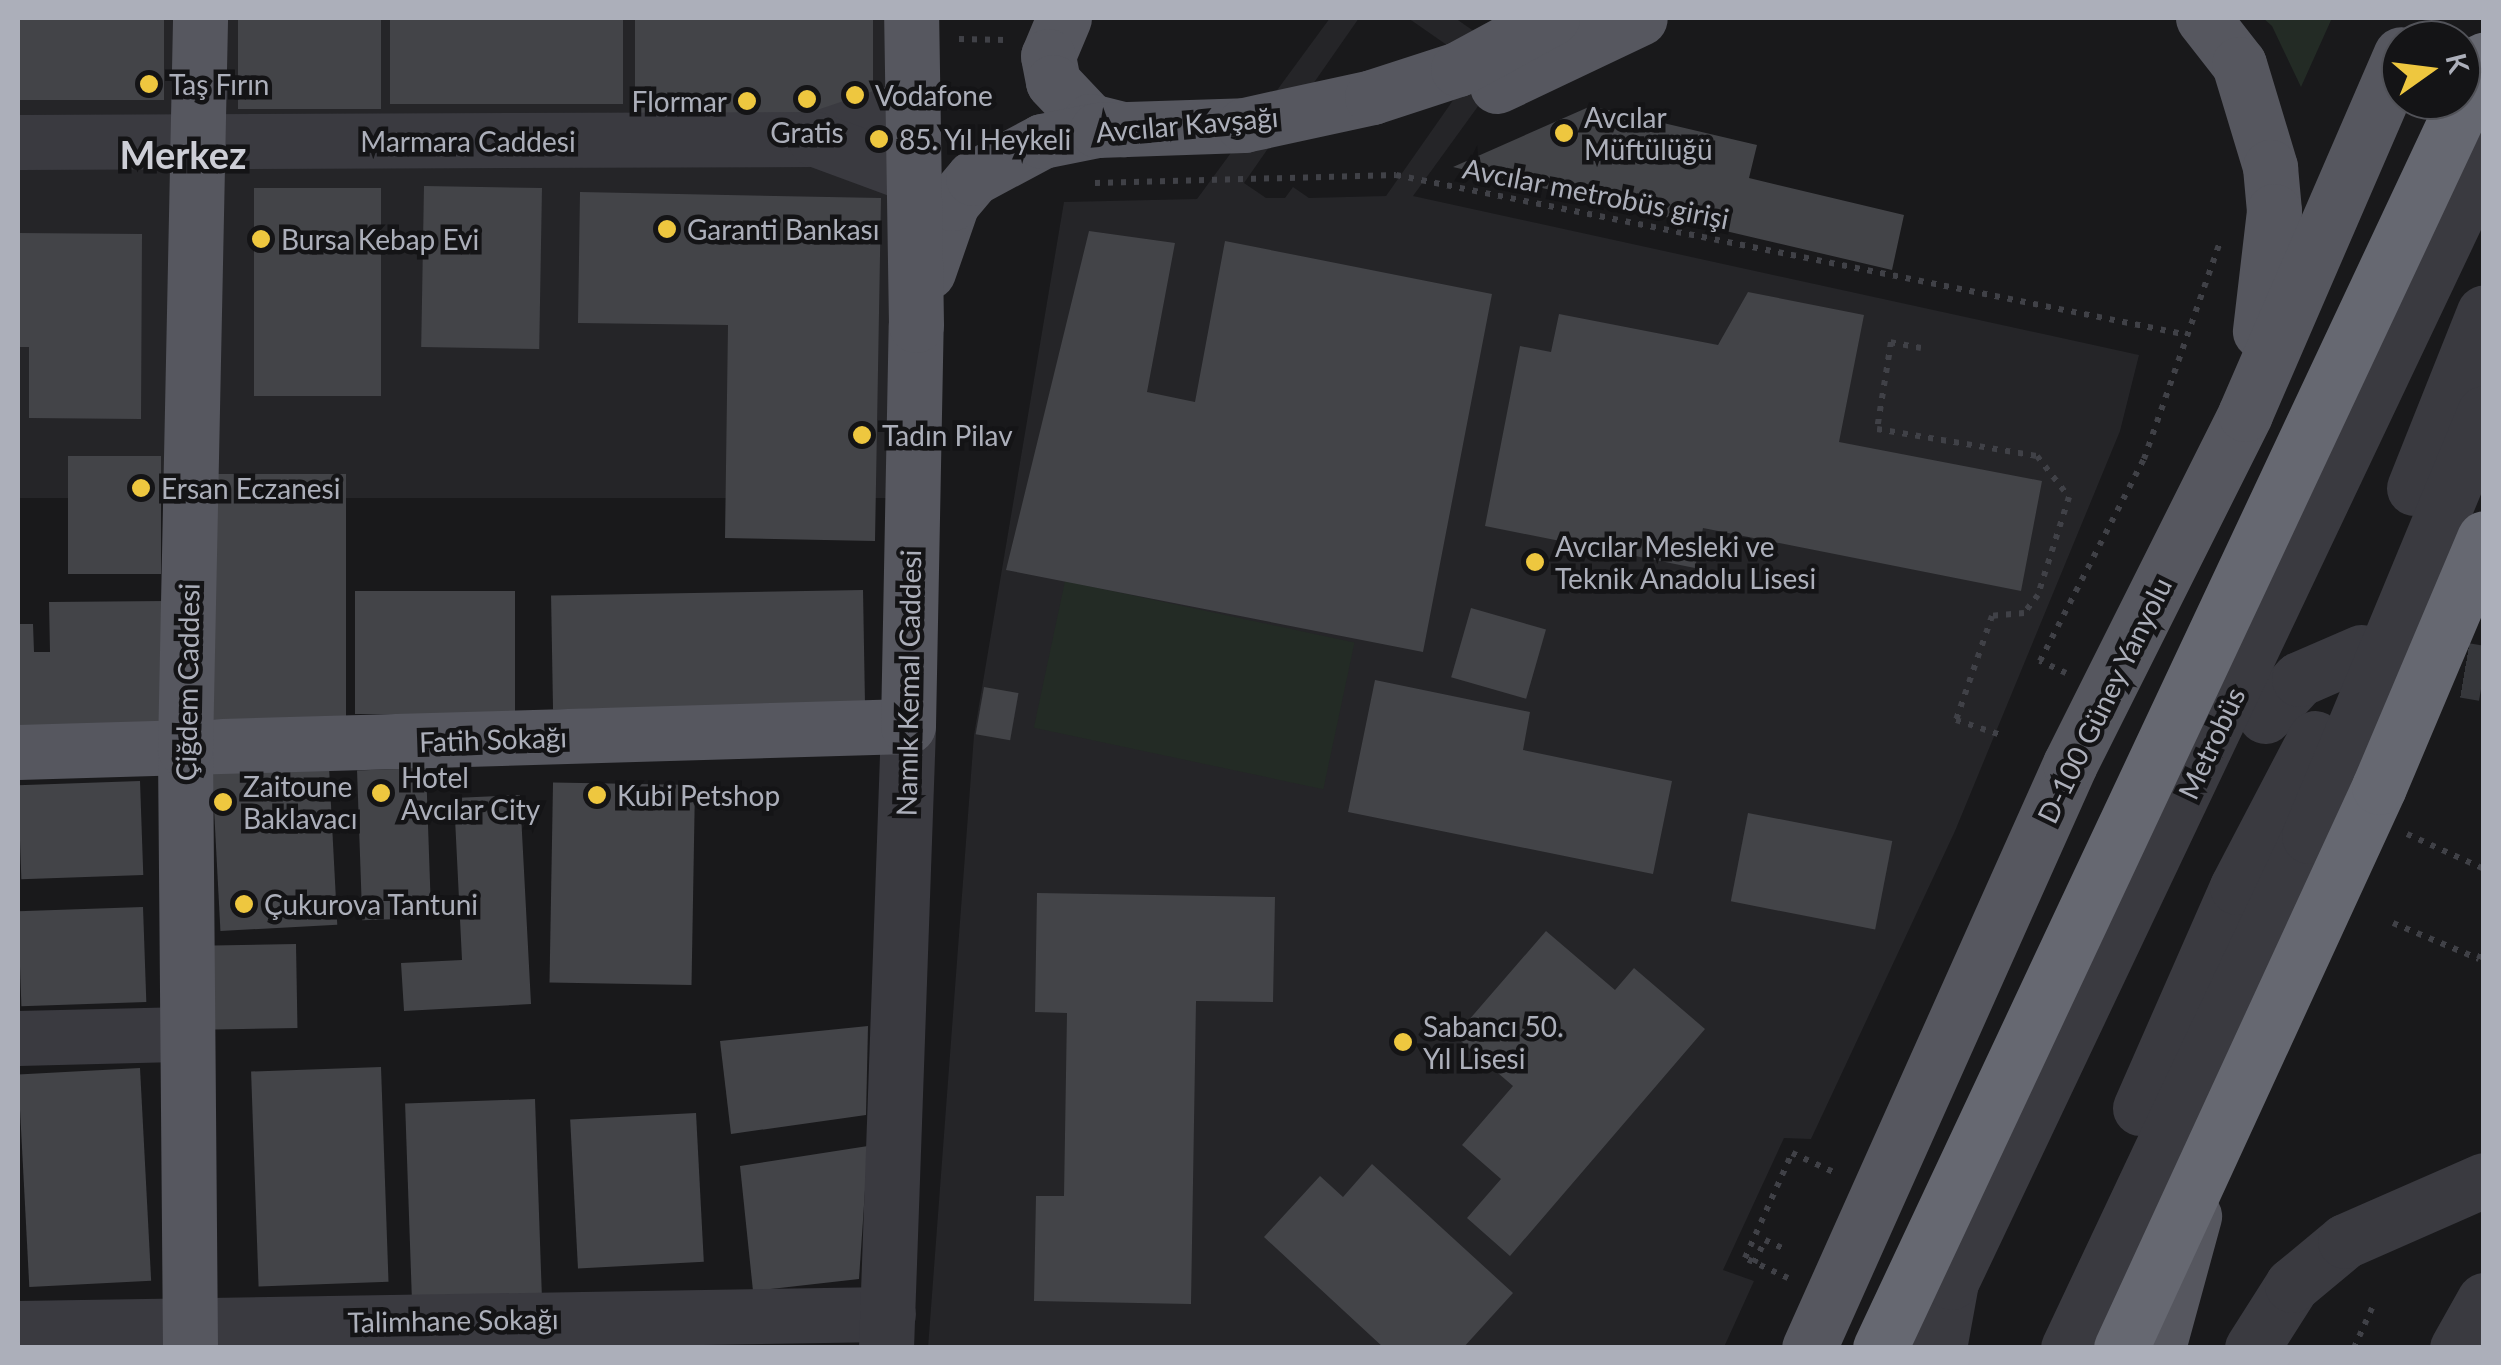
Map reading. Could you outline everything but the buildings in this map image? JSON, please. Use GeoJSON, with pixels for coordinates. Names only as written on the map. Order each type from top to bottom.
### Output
{"type":"FeatureCollection","features":[{"type":"Feature","properties":{"kind":"highway"},"geometry":{"type":"LineString","coordinates":[[1880,1348],[2484,60]]}},
{"type":"Feature","properties":{"kind":"highway"},"geometry":{"type":"LineString","coordinates":[[2121,1348],[2379,787],[2484,538]]}},
{"type":"Feature","properties":{"kind":"highway"},"geometry":{"type":"LineString","coordinates":[[2379,787],[2484,628]]}},
{"type":"Feature","properties":{"kind":"main road","name":"Çiğdem Caddesi"},"geometry":{"type":"LineString","coordinates":[[190,1335],[185,749],[200,18]]}},
{"type":"Feature","properties":{"kind":"main road","name":"Namık Kemal Caddesi"},"geometry":{"type":"LineString","coordinates":[[908,726],[916,325],[912,18]]}},
{"type":"Feature","properties":{"kind":"main road","name":"Avcılar Kavşağı"},"geometry":{"type":"LineString","coordinates":[[916,325],[936,243],[952,203],[972,178],[1042,141],[1123,129],[1244,125],[1372,97],[1458,69],[1552,18]]}},
{"type":"Feature","properties":{"kind":"main road"},"geometry":{"type":"LineString","coordinates":[[1244,125],[1366,124],[1427,110],[1492,88],[1640,18]]}},
{"type":"Feature","properties":{"kind":"main road"},"geometry":{"type":"LineString","coordinates":[[2203,18],[2239,64],[2270,167],[2270,268],[2245,414]]}},
{"type":"Feature","properties":{"kind":"main road"},"geometry":{"type":"LineString","coordinates":[[1040,23],[1053,82],[1090,120],[1123,129]]}},
{"type":"Feature","properties":{"kind":"main road","name":"D-100 Güney Yanyolu"},"geometry":{"type":"LineString","coordinates":[[1809,1348],[2070,764],[2245,414],[2381,100]]}},
{"type":"Feature","properties":{"kind":"main road","name":"Fatih Sokağı"},"geometry":{"type":"LineString","coordinates":[[18,752],[908,726]]}},
{"type":"Feature","properties":{"kind":"main road"},"geometry":{"type":"LineString","coordinates":[[2158,1348],[2178,1291],[2204,1167]]}},
{"type":"Feature","properties":{"kind":"street"},"geometry":{"type":"LineString","coordinates":[[815,140],[914,106]]}},
{"type":"Feature","properties":{"kind":"street","name":"Marmara Caddesi"},"geometry":{"type":"LineString","coordinates":[[18,142],[815,140],[913,175]]}},
{"type":"Feature","properties":{"kind":"street","name":"Metrobüs"},"geometry":{"type":"LineString","coordinates":[[1943,1338],[1951,1282],[2484,158]]}},
{"type":"Feature","properties":{"kind":"street","name":"Metrobüs"},"geometry":{"type":"LineString","coordinates":[[1943,1338],[1980,1293],[2265,716],[2484,229]]}},
{"type":"Feature","properties":{"kind":"street"},"geometry":{"type":"LineString","coordinates":[[2394,424],[2414,488],[2484,312]]}},
{"type":"Feature","properties":{"kind":"street"},"geometry":{"type":"LineString","coordinates":[[2068,1348],[2309,836],[2484,413]]}},
{"type":"Feature","properties":{"kind":"street","name":"Metrobüs"},"geometry":{"type":"LineString","coordinates":[[2035,1348],[2237,888],[2362,652],[2299,680],[2265,716]]}},
{"type":"Feature","properties":{"kind":"street","name":"Namık Kemal Caddesi"},"geometry":{"type":"LineString","coordinates":[[887,1331],[908,726]]}},
{"type":"Feature","properties":{"kind":"street"},"geometry":{"type":"LineString","coordinates":[[18,1038],[187,1034]]}},
{"type":"Feature","properties":{"kind":"street"},"geometry":{"type":"LineString","coordinates":[[2252,1348],[2292,1285],[2346,1241],[2484,1180]]}},
{"type":"Feature","properties":{"kind":"street"},"geometry":{"type":"LineString","coordinates":[[2456,1348],[2484,1300]]}},
{"type":"Feature","properties":{"kind":"street","name":"Talimhane Sokağı"},"geometry":{"type":"LineString","coordinates":[[18,1328],[190,1335],[887,1331]]}},
{"type":"Feature","properties":{"kind":"path"},"geometry":{"type":"LineString","coordinates":[[954,55],[953,38],[1015,40],[1040,23]]}},
{"type":"Feature","properties":{"kind":"path","name":"Avcılar metrobüs girişi"},"geometry":{"type":"LineString","coordinates":[[1087,183],[1396,175],[2183,334]]}},
{"type":"Feature","properties":{"kind":"path"},"geometry":{"type":"LineString","coordinates":[[2040,661],[2144,459],[2183,334],[2227,225]]}},
{"type":"Feature","properties":{"kind":"path"},"geometry":{"type":"LineString","coordinates":[[1921,348],[1891,342],[1877,429],[2037,456],[2069,498],[2038,595],[2024,613],[1992,616],[1956,720],[2004,736]]}},
{"type":"Feature","properties":{"kind":"path"},"geometry":{"type":"LineString","coordinates":[[2461,860],[2484,869]]}},
{"type":"Feature","properties":{"kind":"path"},"geometry":{"type":"LineString","coordinates":[[2393,923],[2479,959],[2484,948]]}},
{"type":"Feature","properties":{"kind":"path"},"geometry":{"type":"LineString","coordinates":[[1745,1258],[1792,1154]]}},
{"type":"Feature","properties":{"kind":"path"},"geometry":{"type":"LineString","coordinates":[[1754,1263],[1765,1240],[1784,1248]]}},
{"type":"Feature","properties":{"kind":"path"},"geometry":{"type":"LineString","coordinates":[[2354,1348],[2372,1308]]}},
{"type":"Feature","properties":{"kind":"shaded area"},"geometry":{"type":"Polygon","coordinates":[[[18,18],[909,18],[909,498],[18,498],[18,18]]]}},
{"type":"Feature","properties":{"kind":"shaded area"},"geometry":{"type":"Polygon","coordinates":[[[1330,18],[1359,18],[1244,183],[1266,198],[1285,198],[1293,187],[1309,198],[1386,196],[1477,66],[1408,18],[1455,18],[1495,46],[1542,18],[1413,196],[2139,355],[2120,431],[1955,831],[1811,1139],[1784,1138],[1723,1270],[1754,1281],[1724,1347],[928,1348],[974,735],[1064,202],[1197,199],[1330,18]]]}},
{"type":"Feature","properties":{"kind":"shaded area"},"geometry":{"type":"Polygon","coordinates":[[[2263,18],[2332,18],[2301,87],[2272,26],[2263,18]]]}},
{"type":"Feature","properties":{"kind":"shaded area"},"geometry":{"type":"Polygon","coordinates":[[[1065,581],[1355,643],[1323,789],[1034,728],[1065,581]]]}},
{"type":"Feature","properties":{"kind":"tunnel"},"geometry":{"type":"LineString","coordinates":[[2383,656],[2484,673]]}},
{"type":"Feature","properties":{"kind":"place","name":"Taş Fırın"},"geometry":{"type":"Point","coordinates":[149,84]}},
{"type":"Feature","properties":{"kind":"place","name":"Vodafone"},"geometry":{"type":"Point","coordinates":[855,95]}},
{"type":"Feature","properties":{"kind":"place","name":"Gratis"},"geometry":{"type":"Point","coordinates":[807,99]}},
{"type":"Feature","properties":{"kind":"place","name":"Flormar"},"geometry":{"type":"Point","coordinates":[747,101]}},
{"type":"Feature","properties":{"kind":"place","name":"Avcılar Müftülüğü"},"geometry":{"type":"Point","coordinates":[1564,133]}},
{"type":"Feature","properties":{"kind":"place","name":"85. Yıl Heykeli"},"geometry":{"type":"Point","coordinates":[879,139]}},
{"type":"Feature","properties":{"kind":"place","name":"Garanti Bankası"},"geometry":{"type":"Point","coordinates":[667,229]}},
{"type":"Feature","properties":{"kind":"place","name":"Bursa Kebap Evi"},"geometry":{"type":"Point","coordinates":[261,239]}},
{"type":"Feature","properties":{"kind":"place","name":"Tadın Pilav"},"geometry":{"type":"Point","coordinates":[862,435]}},
{"type":"Feature","properties":{"kind":"place","name":"Ersan Eczanesi"},"geometry":{"type":"Point","coordinates":[141,488]}},
{"type":"Feature","properties":{"kind":"place","name":"Avcılar Mesleki ve Teknik Anadolu Lisesi"},"geometry":{"type":"Point","coordinates":[1535,562]}},
{"type":"Feature","properties":{"kind":"place","name":"Hotel Avcılar City"},"geometry":{"type":"Point","coordinates":[381,793]}},
{"type":"Feature","properties":{"kind":"place","name":"Kubi Petshop"},"geometry":{"type":"Point","coordinates":[597,795]}},
{"type":"Feature","properties":{"kind":"place","name":"Zaitoune Baklavacı"},"geometry":{"type":"Point","coordinates":[223,802]}},
{"type":"Feature","properties":{"kind":"place","name":"Çukurova Tantuni"},"geometry":{"type":"Point","coordinates":[244,904]}},
{"type":"Feature","properties":{"kind":"place","name":"Sabancı 50. Yıl Lisesi"},"geometry":{"type":"Point","coordinates":[1403,1042]}},
{"type":"Feature","properties":{"kind":"district","name":"Merkez"},"geometry":{"type":"Point","coordinates":[183,155]}}]}
